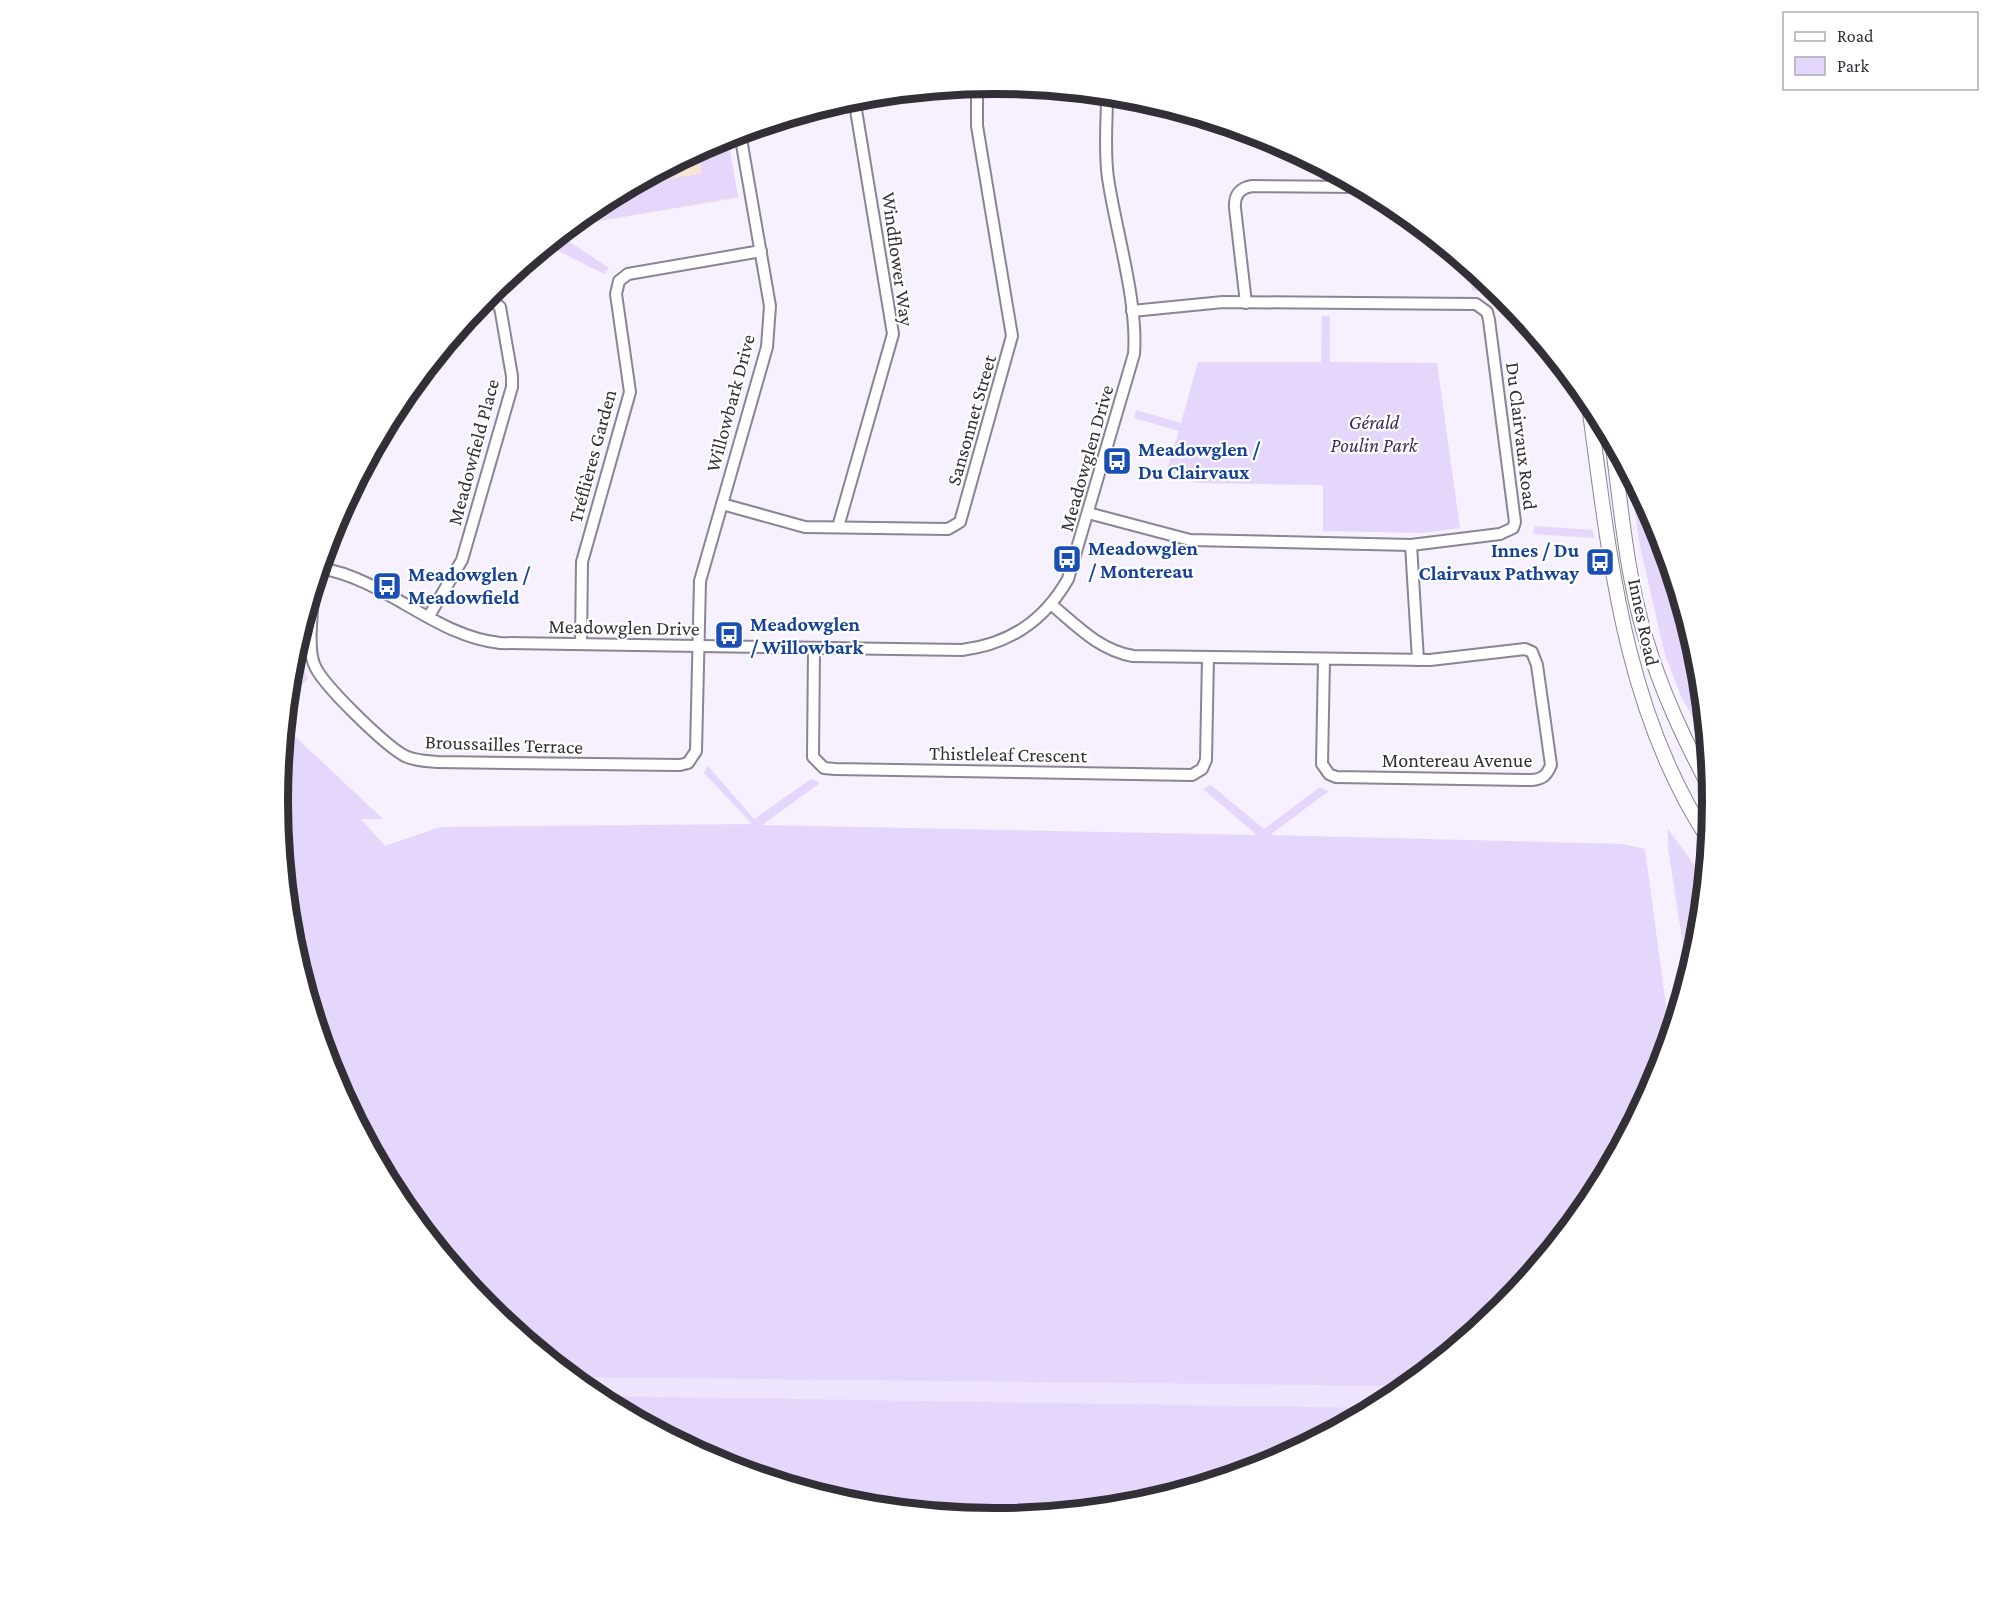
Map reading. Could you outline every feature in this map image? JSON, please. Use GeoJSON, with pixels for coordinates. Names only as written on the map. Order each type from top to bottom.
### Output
{"type":"FeatureCollection","features":[{"type":"Feature","properties":{"kind":"main road","name":"Innes Road"},"geometry":{"type":"LineString","coordinates":[[1592,423],[1620,617],[1632,667],[1658,744],[1689,810],[1701,828]]}},
{"type":"Feature","properties":{"kind":"main road","name":"Innes Road"},"geometry":{"type":"LineString","coordinates":[[1616,464],[1635,594],[1644,634],[1682,736],[1701,771]]}},
{"type":"Feature","properties":{"kind":"street","name":"Sansonnet Street"},"geometry":{"type":"LineString","coordinates":[[722,504],[799,526],[948,529],[956,526],[962,516],[1012,336],[977,126],[977,95]]}},
{"type":"Feature","properties":{"kind":"street","name":"Meadowglen Drive"},"geometry":{"type":"LineString","coordinates":[[328,570],[362,579],[459,633],[485,641],[957,650],[980,648],[1008,638],[1027,627],[1052,605],[1068,579],[1134,354],[1132,311],[1107,165],[1107,104]]}},
{"type":"Feature","properties":{"kind":"street","name":"Windflower Way"},"geometry":{"type":"LineString","coordinates":[[838,528],[893,334],[856,108]]}},
{"type":"Feature","properties":{"kind":"street","name":"Willowbark Drive"},"geometry":{"type":"LineString","coordinates":[[698,646],[700,581],[767,347],[770,306],[742,142]]}},
{"type":"Feature","properties":{"kind":"street"},"geometry":{"type":"LineString","coordinates":[[1246,303],[1234,208],[1236,196],[1240,191],[1252,186],[1345,187]]}},
{"type":"Feature","properties":{"kind":"street","name":"Tréflières Garden"},"geometry":{"type":"LineString","coordinates":[[581,644],[582,562],[630,392],[616,294],[619,281],[628,274],[761,251]]}},
{"type":"Feature","properties":{"kind":"street","name":"Meadowfield Place"},"geometry":{"type":"LineString","coordinates":[[429,616],[462,560],[512,387],[513,376],[500,307],[494,303]]}},
{"type":"Feature","properties":{"kind":"street","name":"Du Clairvaux Road"},"geometry":{"type":"LineString","coordinates":[[1088,513],[1190,540],[1411,545],[1500,534],[1513,528],[1515,522],[1486,312],[1476,304],[1184,304],[1132,311]]}},
{"type":"Feature","properties":{"kind":"street"},"geometry":{"type":"LineString","coordinates":[[1411,545],[1418,660]]}},
{"type":"Feature","properties":{"kind":"street","name":"Montereau Avenue"},"geometry":{"type":"LineString","coordinates":[[1052,605],[1093,639],[1111,650],[1133,656],[1418,660],[1519,648],[1532,652],[1537,665],[1551,765],[1545,775],[1532,780],[1336,777],[1329,774],[1322,764],[1324,659]]}},
{"type":"Feature","properties":{"kind":"street","name":"Broussailles Terrace"},"geometry":{"type":"LineString","coordinates":[[313,617],[312,657],[317,672],[331,689],[397,751],[416,760],[680,765],[688,763],[696,751],[698,646]]}},
{"type":"Feature","properties":{"kind":"street","name":"Thistleleaf Crescent"},"geometry":{"type":"LineString","coordinates":[[814,648],[813,758],[824,768],[847,769],[1192,775],[1202,769],[1206,760],[1208,657]]}},
{"type":"Feature","properties":{"kind":"shaded area"},"geometry":{"type":"Polygon","coordinates":[[[729,146],[738,198],[590,223],[642,189],[682,167],[729,146]]]}},
{"type":"Feature","properties":{"kind":"shaded area"},"geometry":{"type":"Polygon","coordinates":[[[584,1376],[1394,1385],[1308,1436],[1222,1471],[1133,1495],[1041,1507],[995,1508],[949,1507],[857,1495],[768,1471],[682,1436],[641,1414],[584,1376]]]}},
{"type":"Feature","properties":{"kind":"green space"},"geometry":{"type":"Polygon","coordinates":[[[729,146],[738,197],[590,222],[658,180],[701,174],[700,159],[729,146]]]}},
{"type":"Feature","properties":{"kind":"green space"},"geometry":{"type":"Polygon","coordinates":[[[566,240],[609,268],[604,274],[555,249],[566,240]]]}},
{"type":"Feature","properties":{"kind":"green space"},"geometry":{"type":"Polygon","coordinates":[[[1470,279],[1481,291],[1472,291],[1470,279]]]}},
{"type":"Feature","properties":{"kind":"green space","name":"Gérald Poulin Park"},"geometry":{"type":"Polygon","coordinates":[[[1322,316],[1330,316],[1330,362],[1437,363],[1460,528],[1423,533],[1323,531],[1323,485],[1196,483],[1165,474],[1179,431],[1134,418],[1136,410],[1181,423],[1198,362],[1321,362],[1322,316]]]}},
{"type":"Feature","properties":{"kind":"green space"},"geometry":{"type":"Polygon","coordinates":[[[1633,497],[1664,574],[1678,619],[1698,727],[1681,696],[1665,655],[1640,546],[1633,497]]]}},
{"type":"Feature","properties":{"kind":"green space"},"geometry":{"type":"Polygon","coordinates":[[[1535,526],[1593,530],[1594,538],[1533,534],[1535,526]]]}},
{"type":"Feature","properties":{"kind":"green space"},"geometry":{"type":"Polygon","coordinates":[[[302,663],[308,679],[297,690],[302,663]]]}},
{"type":"Feature","properties":{"kind":"green space"},"geometry":{"type":"Polygon","coordinates":[[[292,733],[383,819],[361,819],[385,846],[440,827],[752,824],[704,773],[708,766],[754,819],[811,779],[820,783],[762,825],[1257,835],[1203,789],[1211,785],[1264,829],[1320,787],[1329,791],[1270,835],[1623,844],[1645,849],[1668,1018],[1648,1072],[1629,1114],[1583,1194],[1527,1268],[1461,1333],[1392,1386],[586,1377],[529,1333],[463,1268],[407,1194],[361,1114],[326,1029],[312,984],[302,939],[294,894],[290,848],[288,802],[292,733]]]}},
{"type":"Feature","properties":{"kind":"green space"},"geometry":{"type":"Polygon","coordinates":[[[1668,829],[1698,870],[1684,955],[1668,848],[1668,829]]]}},
{"type":"Feature","properties":{"kind":"green space"},"geometry":{"type":"Polygon","coordinates":[[[613,1396],[1358,1408],[1308,1436],[1266,1455],[1178,1484],[1133,1495],[1087,1502],[1041,1507],[995,1508],[949,1507],[903,1502],[857,1495],[812,1484],[724,1455],[682,1436],[613,1396]]]}},
{"type":"Feature","properties":{"kind":"place","name":"Meadowglen / Du Clairvaux"},"geometry":{"type":"Point","coordinates":[1117,461]}},
{"type":"Feature","properties":{"kind":"place","name":"Meadowglen / Montereau"},"geometry":{"type":"Point","coordinates":[1067,559]}},
{"type":"Feature","properties":{"kind":"place","name":"Innes / Du Clairvaux Pathway"},"geometry":{"type":"Point","coordinates":[1600,562]}},
{"type":"Feature","properties":{"kind":"place","name":"Meadowglen / Meadowfield"},"geometry":{"type":"Point","coordinates":[387,586]}},
{"type":"Feature","properties":{"kind":"place","name":"Meadowglen / Willowbark"},"geometry":{"type":"Point","coordinates":[729,635]}}]}
